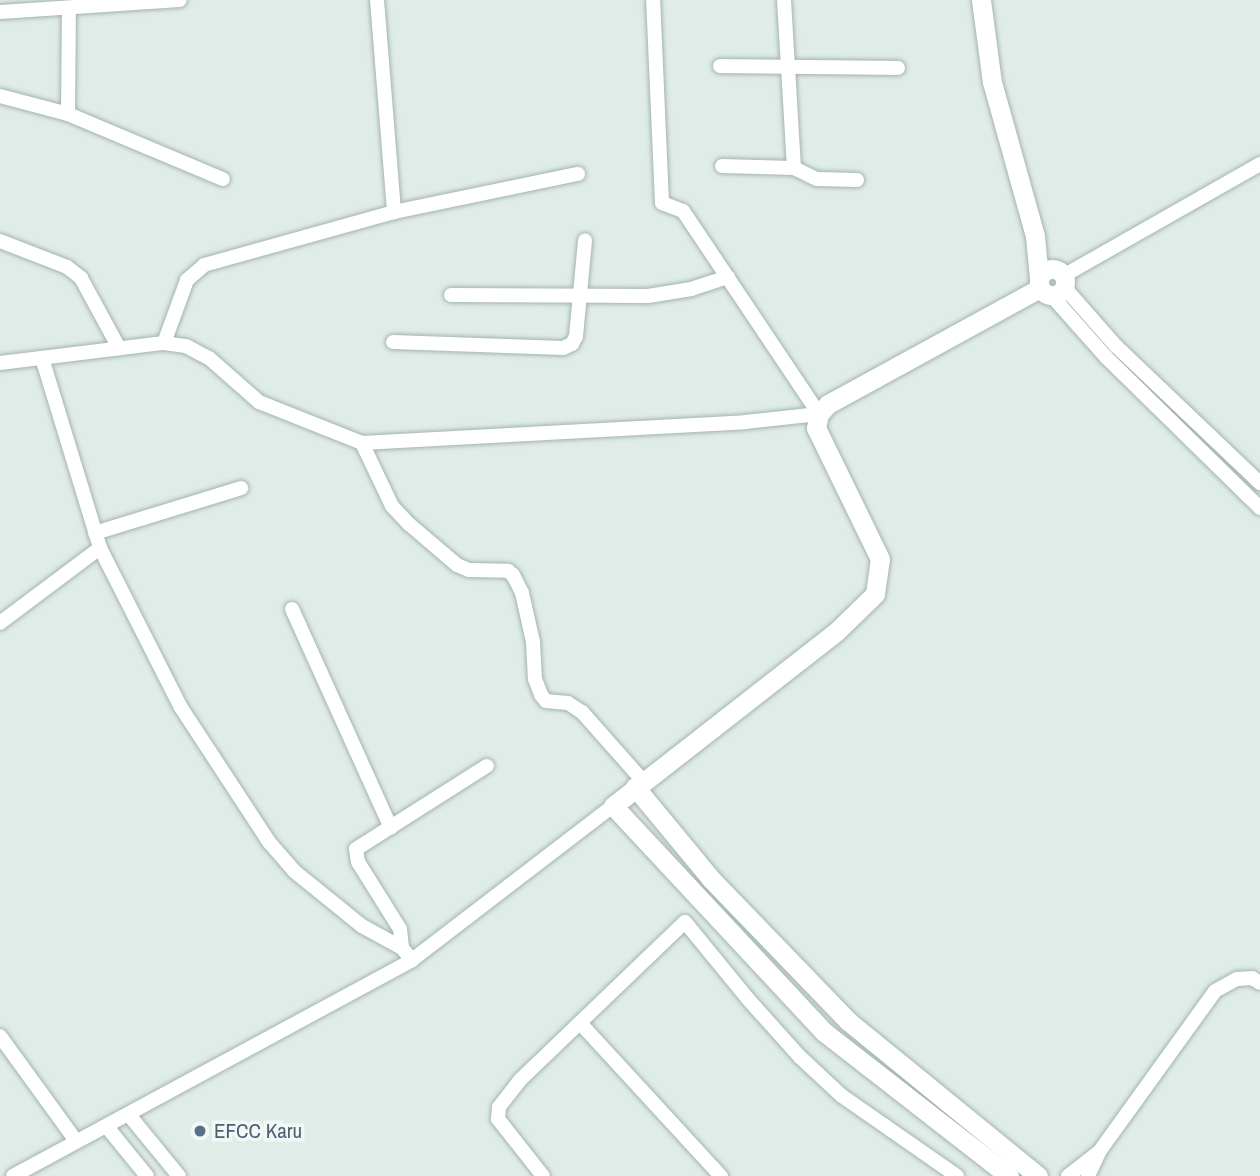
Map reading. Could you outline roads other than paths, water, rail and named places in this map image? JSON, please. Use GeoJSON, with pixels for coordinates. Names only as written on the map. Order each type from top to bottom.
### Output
{"type":"FeatureCollection","features":[{"type":"Feature","properties":{"kind":"street"},"geometry":{"type":"LineString","coordinates":[[0,12],[25,5],[69,9],[180,0]]}},
{"type":"Feature","properties":{"kind":"street"},"geometry":{"type":"LineString","coordinates":[[377,0],[394,212]]}},
{"type":"Feature","properties":{"kind":"street"},"geometry":{"type":"LineString","coordinates":[[653,0],[662,203],[683,211],[819,414]]}},
{"type":"Feature","properties":{"kind":"street"},"geometry":{"type":"LineString","coordinates":[[784,0],[794,168]]}},
{"type":"Feature","properties":{"kind":"street"},"geometry":{"type":"LineString","coordinates":[[981,0],[992,82],[1035,236],[1052,282],[1106,357],[1260,508]]}},
{"type":"Feature","properties":{"kind":"street"},"geometry":{"type":"LineString","coordinates":[[68,114],[69,9]]}},
{"type":"Feature","properties":{"kind":"street"},"geometry":{"type":"LineString","coordinates":[[720,66],[898,68]]}},
{"type":"Feature","properties":{"kind":"street"},"geometry":{"type":"LineString","coordinates":[[0,96],[68,114],[223,179]]}},
{"type":"Feature","properties":{"kind":"street"},"geometry":{"type":"LineString","coordinates":[[13,1176],[412,960],[837,631],[875,594],[880,559],[816,428],[819,414],[828,404],[1052,282],[1260,164]]}},
{"type":"Feature","properties":{"kind":"street"},"geometry":{"type":"LineString","coordinates":[[722,166],[794,168],[817,179],[857,180]]}},
{"type":"Feature","properties":{"kind":"street"},"geometry":{"type":"LineString","coordinates":[[164,343],[187,280],[204,265],[394,212],[578,174]]}},
{"type":"Feature","properties":{"kind":"street"},"geometry":{"type":"LineString","coordinates":[[393,342],[564,348],[572,344],[576,336],[584,240]]}},
{"type":"Feature","properties":{"kind":"street"},"geometry":{"type":"LineString","coordinates":[[0,241],[67,267],[81,278],[119,348]]}},
{"type":"Feature","properties":{"kind":"street"},"geometry":{"type":"LineString","coordinates":[[451,295],[579,297],[669,294],[727,277]]}},
{"type":"Feature","properties":{"kind":"street"},"geometry":{"type":"LineString","coordinates":[[1052,282],[1260,483]]}},
{"type":"Feature","properties":{"kind":"street"},"geometry":{"type":"LineString","coordinates":[[0,363],[164,343],[186,346],[209,358],[259,402],[362,443],[745,422],[819,414]]}},
{"type":"Feature","properties":{"kind":"street"},"geometry":{"type":"LineString","coordinates":[[42,358],[100,548],[180,706],[269,842],[295,871],[352,918],[402,948],[412,960]]}},
{"type":"Feature","properties":{"kind":"street"},"geometry":{"type":"LineString","coordinates":[[362,443],[393,506],[409,524],[457,565],[469,570],[508,570],[513,575],[522,593],[533,642],[535,679],[546,701],[568,703],[582,712],[711,879],[848,1021],[1038,1176]]}},
{"type":"Feature","properties":{"kind":"street"},"geometry":{"type":"LineString","coordinates":[[95,533],[241,488]]}},
{"type":"Feature","properties":{"kind":"street"},"geometry":{"type":"LineString","coordinates":[[0,623],[100,548]]}},
{"type":"Feature","properties":{"kind":"street"},"geometry":{"type":"LineString","coordinates":[[292,609],[391,828]]}},
{"type":"Feature","properties":{"kind":"street"},"geometry":{"type":"LineString","coordinates":[[402,948],[400,929],[358,862],[356,849],[486,766]]}},
{"type":"Feature","properties":{"kind":"street"},"geometry":{"type":"LineString","coordinates":[[612,806],[824,1032],[1009,1176]]}},
{"type":"Feature","properties":{"kind":"street"},"geometry":{"type":"LineString","coordinates":[[542,1176],[498,1119],[499,1107],[520,1080],[685,922],[748,999],[833,1088],[957,1176]]}},
{"type":"Feature","properties":{"kind":"street"},"geometry":{"type":"LineString","coordinates":[[1088,1176],[1099,1152],[1215,991],[1237,979],[1252,978],[1260,983]]}},
{"type":"Feature","properties":{"kind":"street"},"geometry":{"type":"LineString","coordinates":[[581,1024],[721,1176]]}},
{"type":"Feature","properties":{"kind":"street"},"geometry":{"type":"LineString","coordinates":[[0,1036],[76,1141]]}},
{"type":"Feature","properties":{"kind":"street"},"geometry":{"type":"LineString","coordinates":[[129,1115],[179,1176]]}},
{"type":"Feature","properties":{"kind":"street"},"geometry":{"type":"LineString","coordinates":[[107,1127],[147,1176]]}},
{"type":"Feature","properties":{"kind":"street"},"geometry":{"type":"LineString","coordinates":[[1069,1176],[1099,1152]]}},
{"type":"Feature","properties":{"kind":"place","name":"EFCC Karu"},"geometry":{"type":"Point","coordinates":[200,1131]}}]}
